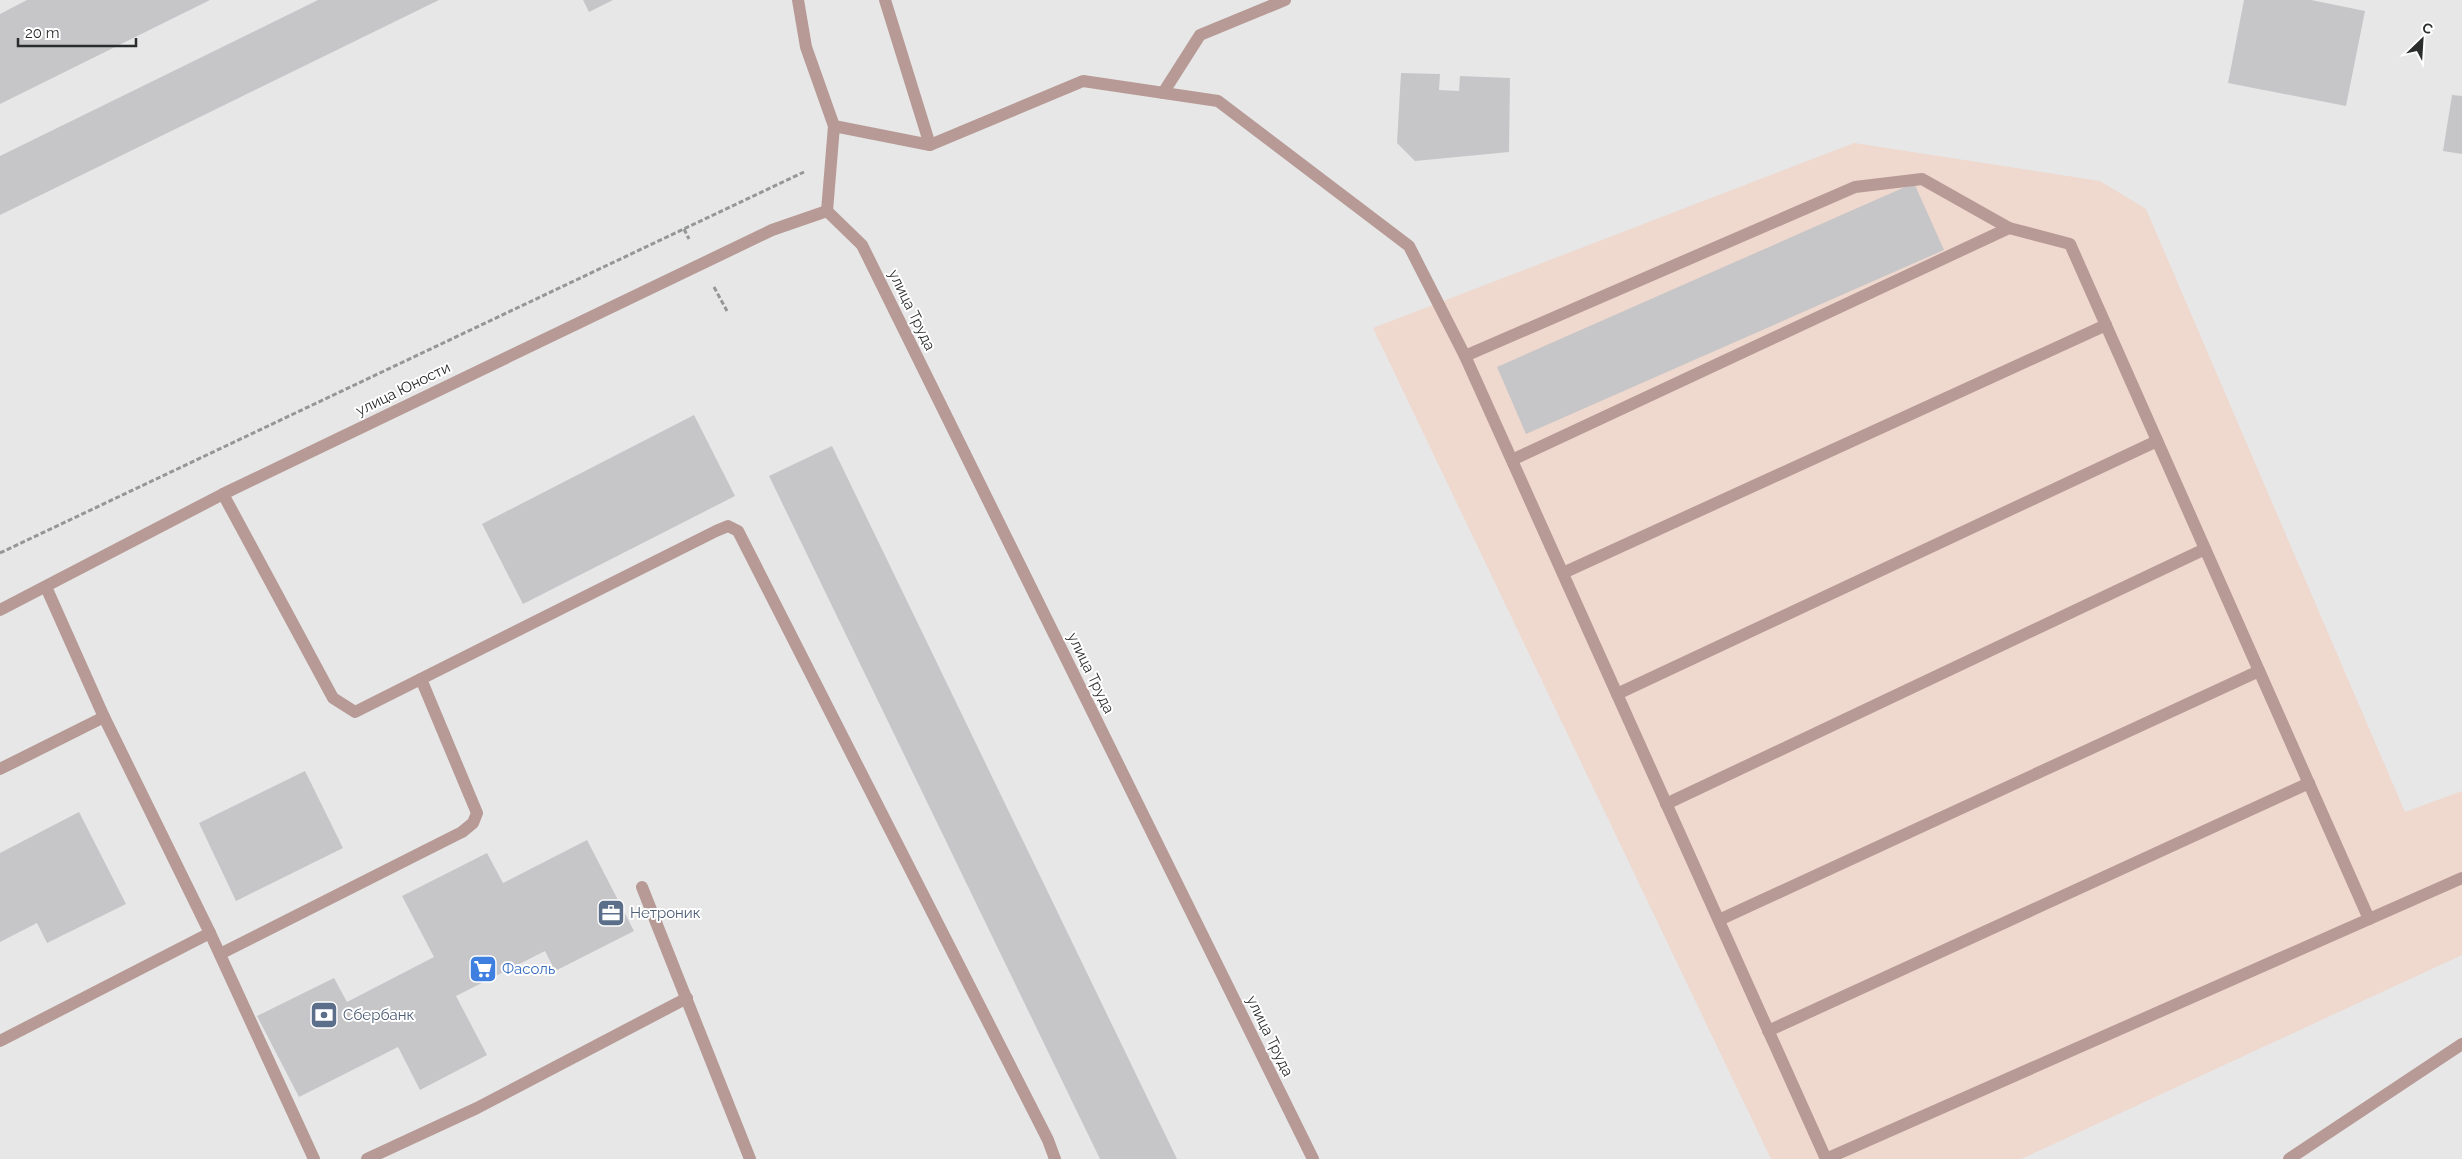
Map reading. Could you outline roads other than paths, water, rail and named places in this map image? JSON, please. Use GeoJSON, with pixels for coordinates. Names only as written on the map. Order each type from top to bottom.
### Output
{"type":"FeatureCollection","features":[{"type":"Feature","properties":{"kind":"street"},"geometry":{"type":"LineString","coordinates":[[798,0],[806,47],[834,126],[827,210]]}},
{"type":"Feature","properties":{"kind":"street"},"geometry":{"type":"LineString","coordinates":[[885,0],[930,145]]}},
{"type":"Feature","properties":{"kind":"street"},"geometry":{"type":"LineString","coordinates":[[1163,93],[1200,35],[1285,0]]}},
{"type":"Feature","properties":{"kind":"street"},"geometry":{"type":"LineString","coordinates":[[834,126],[930,145],[1083,81],[1218,101],[1409,246],[1465,356],[1826,1158],[2462,878]]}},
{"type":"Feature","properties":{"kind":"street"},"geometry":{"type":"LineString","coordinates":[[1465,356],[1855,187],[1922,179],[2009,228],[2070,244],[2369,919]]}},
{"type":"Feature","properties":{"kind":"street","name":"улица Юности"},"geometry":{"type":"LineString","coordinates":[[0,610],[223,494],[772,230],[827,210]]}},
{"type":"Feature","properties":{"kind":"street","name":"улица Труда"},"geometry":{"type":"LineString","coordinates":[[827,210],[862,245],[1313,1159]]}},
{"type":"Feature","properties":{"kind":"street"},"geometry":{"type":"LineString","coordinates":[[1512,460],[2009,228]]}},
{"type":"Feature","properties":{"kind":"street"},"geometry":{"type":"LineString","coordinates":[[1563,573],[2106,325]]}},
{"type":"Feature","properties":{"kind":"street"},"geometry":{"type":"LineString","coordinates":[[1617,694],[2157,441]]}},
{"type":"Feature","properties":{"kind":"street"},"geometry":{"type":"LineString","coordinates":[[223,494],[333,698],[355,712],[716,531],[728,526],[738,531],[1043,1131],[1055,1159]]}},
{"type":"Feature","properties":{"kind":"street"},"geometry":{"type":"LineString","coordinates":[[1666,804],[2205,549]]}},
{"type":"Feature","properties":{"kind":"street"},"geometry":{"type":"LineString","coordinates":[[46,587],[104,718],[210,933],[314,1159]]}},
{"type":"Feature","properties":{"kind":"street"},"geometry":{"type":"LineString","coordinates":[[1718,920],[2259,671]]}},
{"type":"Feature","properties":{"kind":"street"},"geometry":{"type":"LineString","coordinates":[[220,954],[462,832],[473,823],[478,813],[421,680]]}},
{"type":"Feature","properties":{"kind":"street"},"geometry":{"type":"LineString","coordinates":[[0,769],[104,718]]}},
{"type":"Feature","properties":{"kind":"street"},"geometry":{"type":"LineString","coordinates":[[1768,1031],[2309,783]]}},
{"type":"Feature","properties":{"kind":"street"},"geometry":{"type":"LineString","coordinates":[[642,887],[750,1159]]}},
{"type":"Feature","properties":{"kind":"street"},"geometry":{"type":"LineString","coordinates":[[0,1040],[210,933]]}},
{"type":"Feature","properties":{"kind":"street"},"geometry":{"type":"LineString","coordinates":[[367,1159],[477,1108],[687,998]]}},
{"type":"Feature","properties":{"kind":"street"},"geometry":{"type":"LineString","coordinates":[[2289,1159],[2462,1044]]}},
{"type":"Feature","properties":{"kind":"place","name":"Нетроник"},"geometry":{"type":"Point","coordinates":[611,913]}},
{"type":"Feature","properties":{"kind":"place","name":"Фасоль"},"geometry":{"type":"Point","coordinates":[483,969]}},
{"type":"Feature","properties":{"kind":"place","name":"Сбербанк"},"geometry":{"type":"Point","coordinates":[324,1015]}}]}
